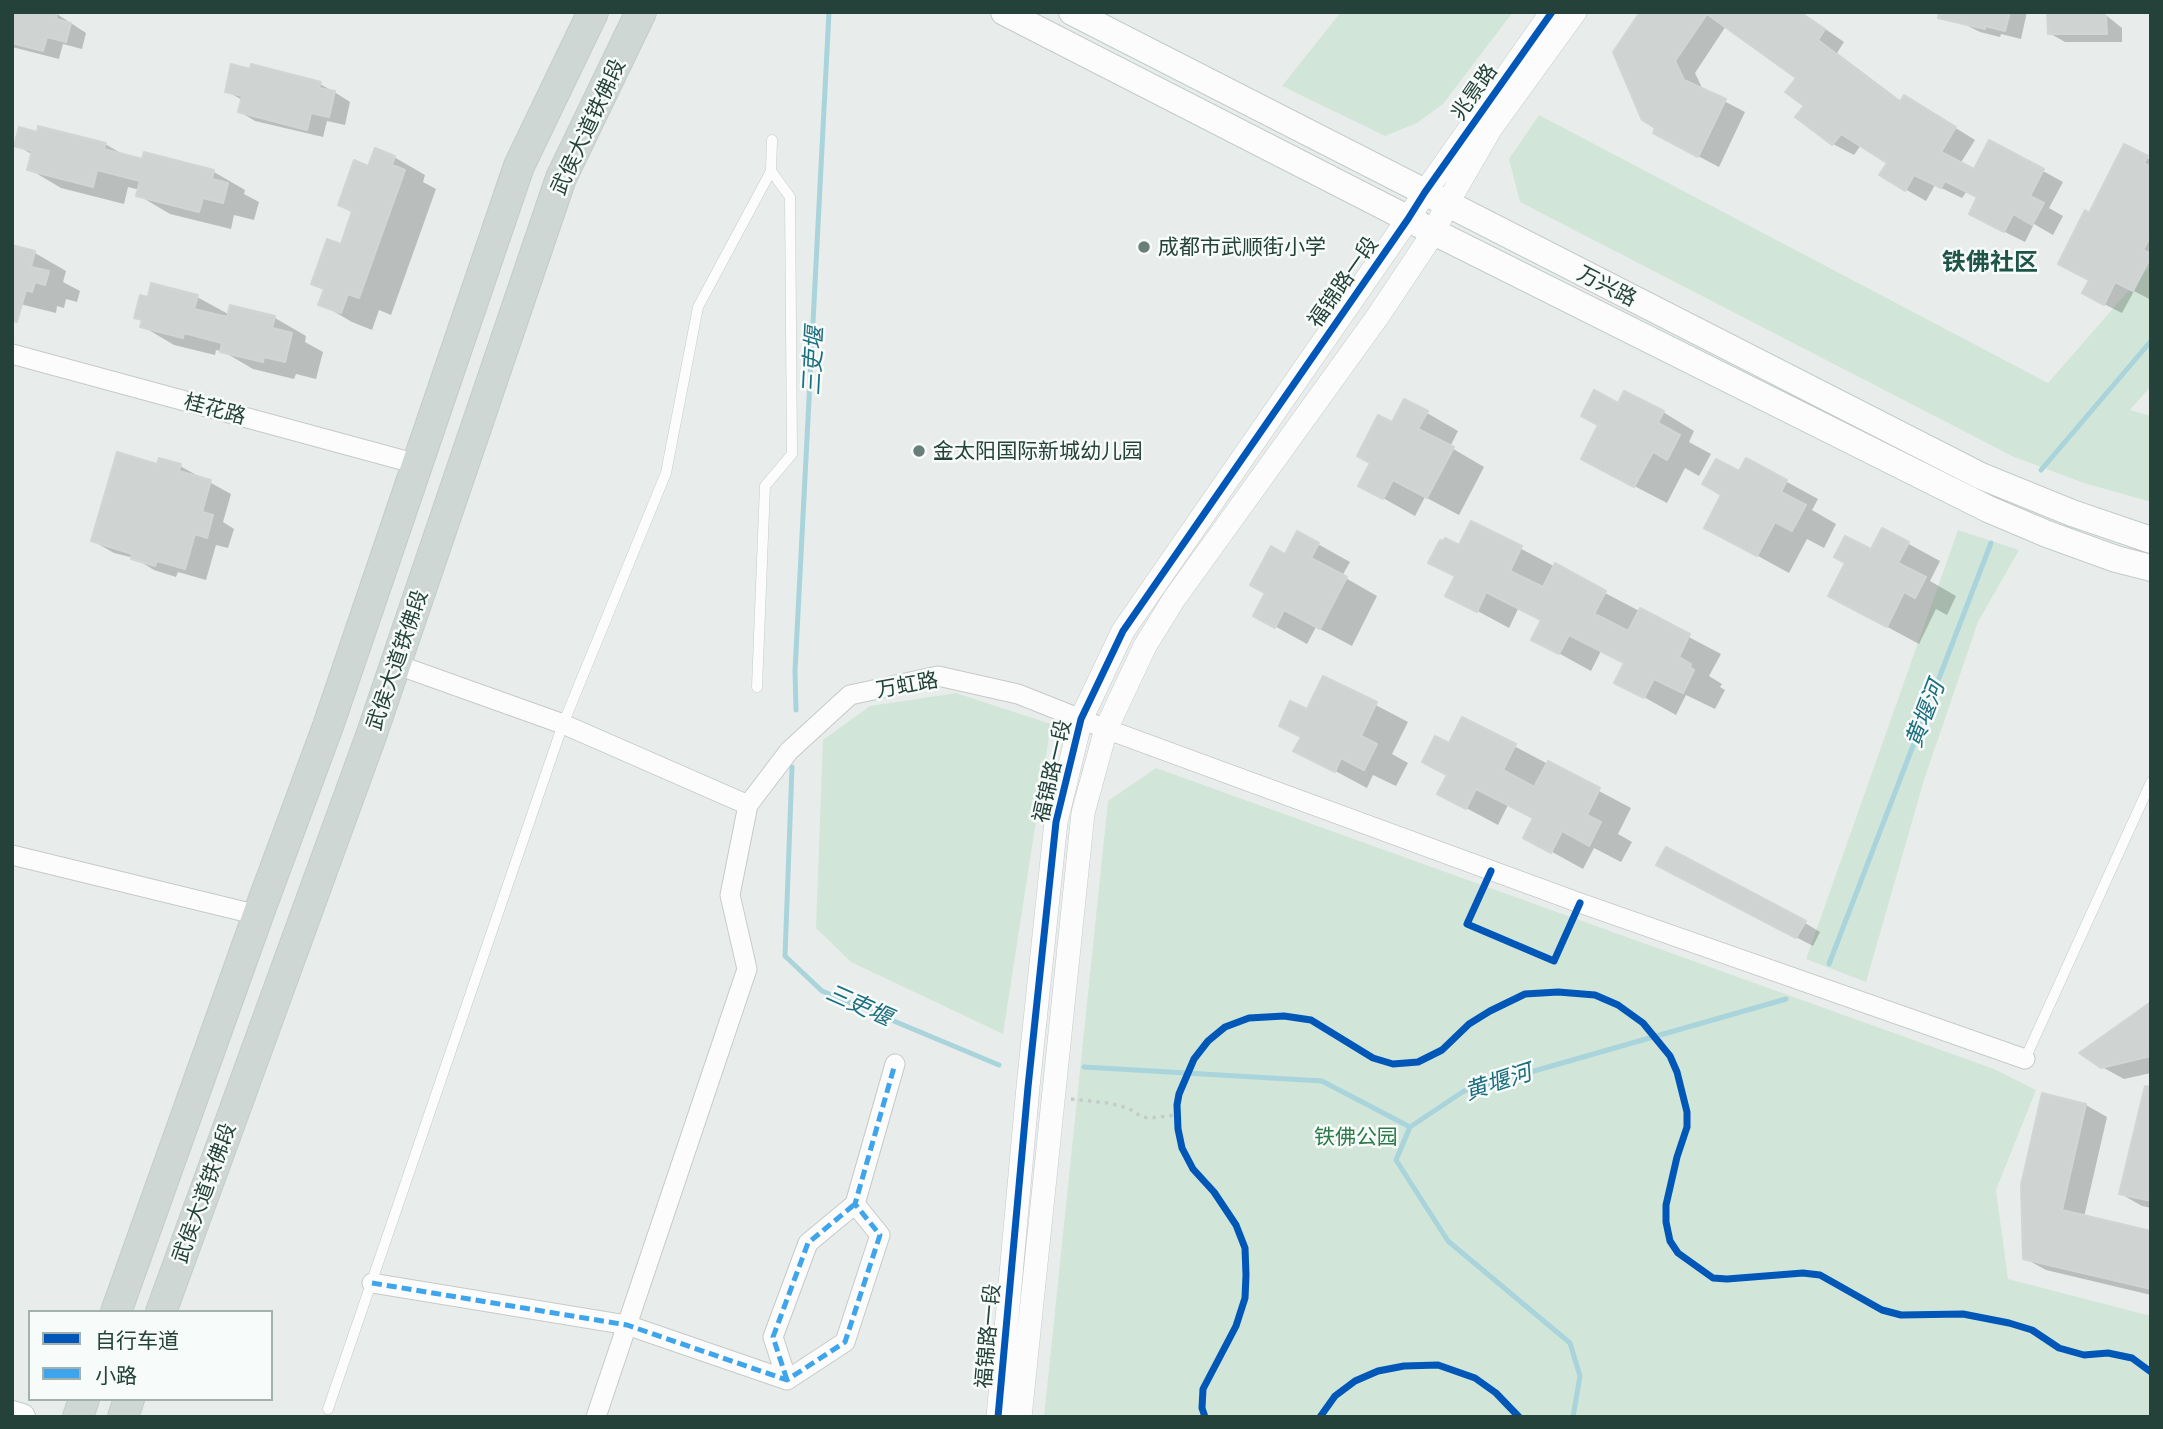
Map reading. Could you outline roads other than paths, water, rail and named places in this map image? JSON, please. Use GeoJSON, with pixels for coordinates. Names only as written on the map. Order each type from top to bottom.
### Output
{"type":"FeatureCollection","features":[{"type":"Feature","properties":{"kind":"main road","name":"武侯大道铁佛段"},"geometry":{"type":"LineString","coordinates":[[117,1310],[328,726],[519,166],[593,12]]}},
{"type":"Feature","properties":{"kind":"main road","name":"武侯大道铁佛段"},"geometry":{"type":"LineString","coordinates":[[162,1310],[366,749],[561,178],[641,12]]}},
{"type":"Feature","properties":{"kind":"main road"},"geometry":{"type":"LineString","coordinates":[[1004,12],[1408,219],[1989,509],[2116,559],[2151,568]]}},
{"type":"Feature","properties":{"kind":"main road","name":"万兴路"},"geometry":{"type":"LineString","coordinates":[[1072,12],[1981,476],[2072,513],[2151,540]]}},
{"type":"Feature","properties":{"kind":"main road"},"geometry":{"type":"LineString","coordinates":[[12,1414],[22,1417]]}},
{"type":"Feature","properties":{"kind":"street","name":"兆景路"},"geometry":{"type":"LineString","coordinates":[[1436,198],[1552,12]]}},
{"type":"Feature","properties":{"kind":"street","name":"兆景路"},"geometry":{"type":"LineString","coordinates":[[1436,198],[1491,128],[1575,12]]}},
{"type":"Feature","properties":{"kind":"street","name":"福锦路一段"},"geometry":{"type":"LineString","coordinates":[[998,1417],[1056,822],[1081,719],[1123,631],[1408,219],[1436,198]]}},
{"type":"Feature","properties":{"kind":"street","name":"福锦路一段"},"geometry":{"type":"LineString","coordinates":[[1020,1417],[1083,813],[1106,729],[1145,646],[1174,598],[1378,316],[1434,232],[1436,198]]}},
{"type":"Feature","properties":{"kind":"street","name":"桂花路"},"geometry":{"type":"LineString","coordinates":[[12,354],[418,464]]}},
{"type":"Feature","properties":{"kind":"street"},"geometry":{"type":"LineString","coordinates":[[395,664],[563,724],[748,805],[730,895],[747,969],[596,1417]]}},
{"type":"Feature","properties":{"kind":"street","name":"万虹路"},"geometry":{"type":"LineString","coordinates":[[748,805],[789,751],[850,695],[938,676],[1018,694],[1106,729],[1580,903],[2025,1059]]}},
{"type":"Feature","properties":{"kind":"street"},"geometry":{"type":"LineString","coordinates":[[12,855],[258,915]]}},
{"type":"Feature","properties":{"kind":"street"},"geometry":{"type":"LineString","coordinates":[[787,1381],[773,1337],[808,1243],[855,1204],[895,1064]]}},
{"type":"Feature","properties":{"kind":"street"},"geometry":{"type":"LineString","coordinates":[[787,1381],[845,1342],[880,1235],[855,1204]]}},
{"type":"Feature","properties":{"kind":"street"},"geometry":{"type":"LineString","coordinates":[[372,1283],[627,1325],[787,1381]]}},
{"type":"Feature","properties":{"kind":"lane"},"geometry":{"type":"LineString","coordinates":[[328,1409],[563,724],[666,473],[698,307],[771,171],[772,139]]}},
{"type":"Feature","properties":{"kind":"lane"},"geometry":{"type":"LineString","coordinates":[[757,687],[765,486],[792,454],[790,197],[771,171]]}},
{"type":"Feature","properties":{"kind":"lane"},"geometry":{"type":"LineString","coordinates":[[2025,1059],[2151,782]]}},
{"type":"Feature","properties":{"kind":"waterway","name":"三吏堰"},"geometry":{"type":"LineString","coordinates":[[796,710],[795,671],[829,12]]}},
{"type":"Feature","properties":{"kind":"waterway","name":"黄堰河"},"geometry":{"type":"LineString","coordinates":[[2041,470],[2151,341]]}},
{"type":"Feature","properties":{"kind":"waterway","name":"黄堰河"},"geometry":{"type":"LineString","coordinates":[[1829,964],[1991,543]]}},
{"type":"Feature","properties":{"kind":"waterway","name":"三吏堰"},"geometry":{"type":"LineString","coordinates":[[792,767],[785,956],[822,991],[999,1065]]}},
{"type":"Feature","properties":{"kind":"waterway","name":"黄堰河"},"geometry":{"type":"LineString","coordinates":[[1573,1417],[1580,1376],[1570,1343],[1448,1241],[1396,1160],[1410,1127],[1464,1091],[1786,999]]}},
{"type":"Feature","properties":{"kind":"waterway","name":"三吏堰"},"geometry":{"type":"LineString","coordinates":[[1084,1067],[1322,1081],[1410,1127]]}},
{"type":"Feature","properties":{"kind":"place","name":"成都市武顺街小学"},"geometry":{"type":"Point","coordinates":[1144,247]}},
{"type":"Feature","properties":{"kind":"place","name":"金太阳国际新城幼儿园"},"geometry":{"type":"Point","coordinates":[919,451]}},
{"type":"Feature","properties":{"kind":"district","name":"铁佛社区"},"geometry":{"type":"Point","coordinates":[1990,262]}},
{"type":"Feature","properties":{"kind":"park label","name":"铁佛公园"},"geometry":{"type":"Point","coordinates":[1356,1137]}}]}
